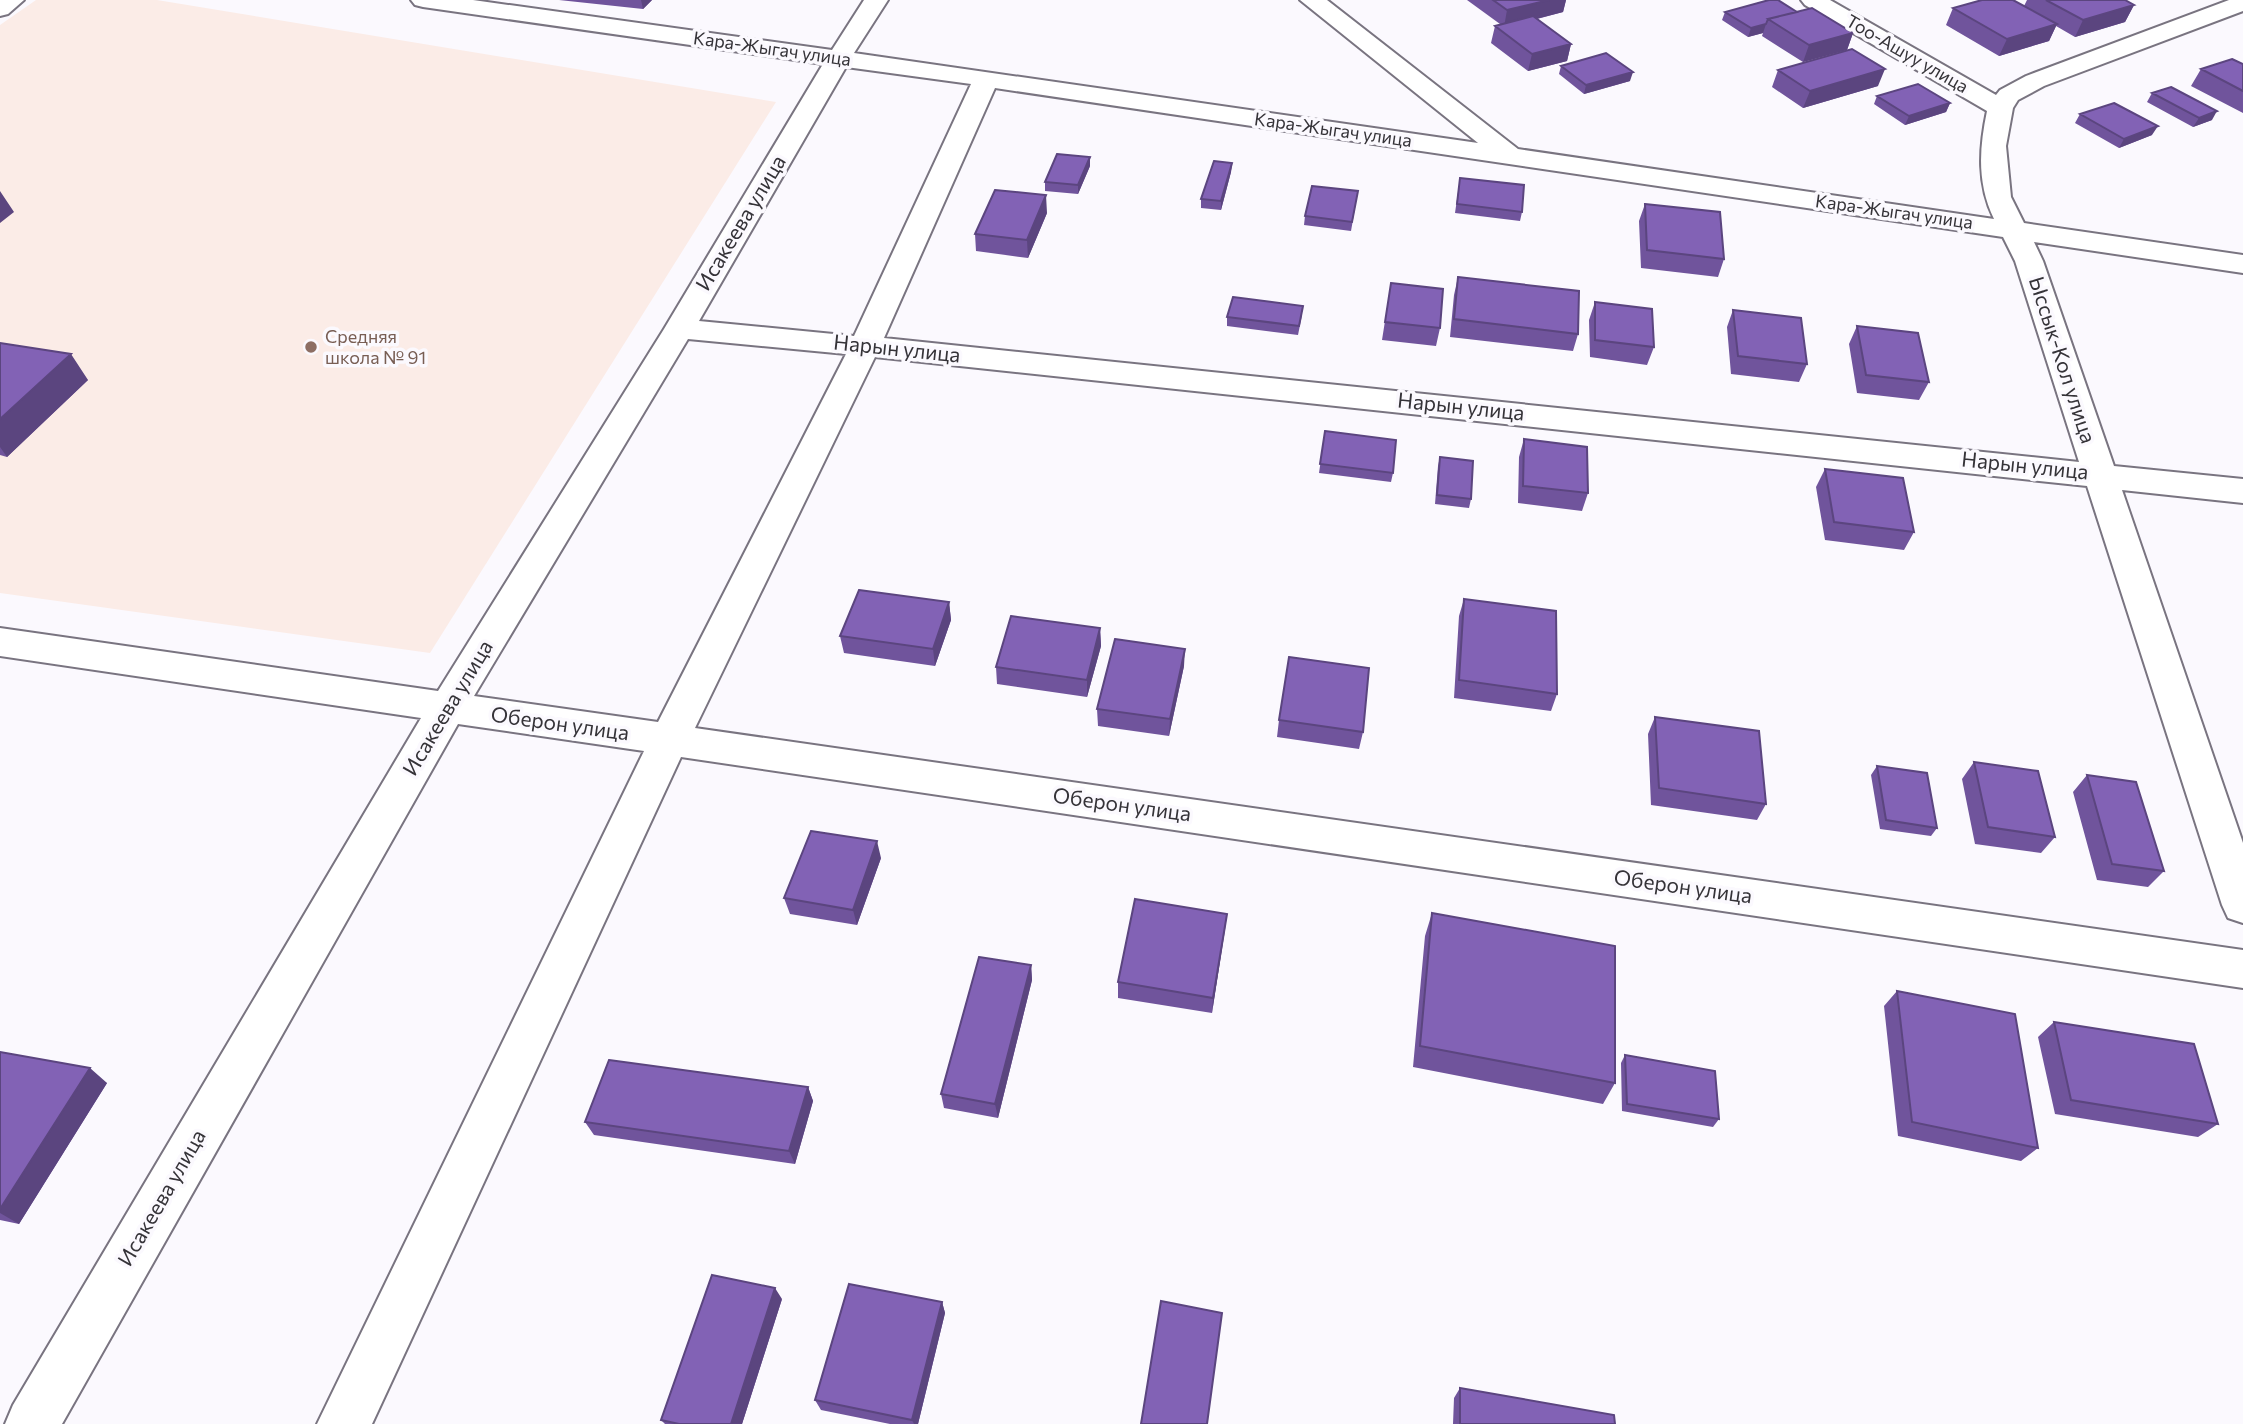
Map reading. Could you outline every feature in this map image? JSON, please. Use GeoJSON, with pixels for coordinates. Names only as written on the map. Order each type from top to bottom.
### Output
{"type":"FeatureCollection","features":[{"type":"Feature","properties":{"kind":"street"},"geometry":{"type":"LineString","coordinates":[[0,9],[12,0]]}},
{"type":"Feature","properties":{"kind":"street","name":"Кара-Жыгач улица"},"geometry":{"type":"LineString","coordinates":[[423,0],[986,79],[2243,264]]}},
{"type":"Feature","properties":{"kind":"street","name":"Исакеева улица"},"geometry":{"type":"LineString","coordinates":[[32,1424],[447,708],[876,0]]}},
{"type":"Feature","properties":{"kind":"street"},"geometry":{"type":"LineString","coordinates":[[1312,0],[1511,156]]}},
{"type":"Feature","properties":{"kind":"street","name":"Тоо-Ашуу улица"},"geometry":{"type":"LineString","coordinates":[[1813,0],[2000,108]]}},
{"type":"Feature","properties":{"kind":"street"},"geometry":{"type":"LineString","coordinates":[[2000,108],[2009,95],[2035,81],[2243,3]]}},
{"type":"Feature","properties":{"kind":"street"},"geometry":{"type":"LineString","coordinates":[[344,1424],[670,738],[865,345],[986,79]]}},
{"type":"Feature","properties":{"kind":"street","name":"Ыссык-Кол улица"},"geometry":{"type":"LineString","coordinates":[[2000,108],[1993,146],[1997,197],[2029,261],[2243,905]]}},
{"type":"Feature","properties":{"kind":"street","name":"Нарын улица"},"geometry":{"type":"LineString","coordinates":[[679,328],[865,345],[2243,491]]}},
{"type":"Feature","properties":{"kind":"street","name":"Оберон улица"},"geometry":{"type":"LineString","coordinates":[[0,642],[2243,969]]}},
{"type":"Feature","properties":{"kind":"shaded area","name":"Средняя школа № 91"},"geometry":{"type":"Polygon","coordinates":[[[36,0],[157,0],[776,102],[430,653],[0,593],[0,25],[36,0]]]}},
{"type":"Feature","properties":{"kind":"building"},"geometry":{"type":"Polygon","coordinates":[[[1493,0],[1549,0],[1507,10],[1493,0]]]}},
{"type":"Feature","properties":{"kind":"building"},"geometry":{"type":"Polygon","coordinates":[[[1778,0],[1797,12],[1768,19],[1766,24],[1751,28],[1725,12],[1778,0]]]}},
{"type":"Feature","properties":{"kind":"building"},"geometry":{"type":"Polygon","coordinates":[[[1982,0],[2013,0],[2057,24],[2007,39],[1953,8],[1982,0]]]}},
{"type":"Feature","properties":{"kind":"building"},"geometry":{"type":"Polygon","coordinates":[[[2046,0],[2125,0],[2134,5],[2083,20],[2046,0]]]}},
{"type":"Feature","properties":{"kind":"building"},"geometry":{"type":"Polygon","coordinates":[[[1812,8],[1853,33],[1809,45],[1768,19],[1812,8]]]}},
{"type":"Feature","properties":{"kind":"building"},"geometry":{"type":"Polygon","coordinates":[[[1533,16],[1571,44],[1532,54],[1495,26],[1533,16]]]}},
{"type":"Feature","properties":{"kind":"building"},"geometry":{"type":"Polygon","coordinates":[[[1852,49],[1885,69],[1810,91],[1778,70],[1852,49]]]}},
{"type":"Feature","properties":{"kind":"building"},"geometry":{"type":"Polygon","coordinates":[[[1606,53],[1633,72],[1586,85],[1561,66],[1606,53]]]}},
{"type":"Feature","properties":{"kind":"building"},"geometry":{"type":"Polygon","coordinates":[[[2232,59],[2243,64],[2243,91],[2201,69],[2232,59]]]}},
{"type":"Feature","properties":{"kind":"building"},"geometry":{"type":"Polygon","coordinates":[[[1918,84],[1950,103],[1909,116],[1877,96],[1918,84]]]}},
{"type":"Feature","properties":{"kind":"building"},"geometry":{"type":"Polygon","coordinates":[[[2171,87],[2217,111],[2199,118],[2152,93],[2171,87]]]}},
{"type":"Feature","properties":{"kind":"building"},"geometry":{"type":"Polygon","coordinates":[[[2114,103],[2158,126],[2124,139],[2080,114],[2114,103]]]}},
{"type":"Feature","properties":{"kind":"building"},"geometry":{"type":"Polygon","coordinates":[[[1057,154],[1090,157],[1078,185],[1045,182],[1057,154]]]}},
{"type":"Feature","properties":{"kind":"building"},"geometry":{"type":"Polygon","coordinates":[[[1214,161],[1232,163],[1221,201],[1201,199],[1214,161]]]}},
{"type":"Feature","properties":{"kind":"building"},"geometry":{"type":"Polygon","coordinates":[[[1460,178],[1524,185],[1522,212],[1457,204],[1460,178]]]}},
{"type":"Feature","properties":{"kind":"building"},"geometry":{"type":"Polygon","coordinates":[[[1312,186],[1358,191],[1352,222],[1305,216],[1312,186]]]}},
{"type":"Feature","properties":{"kind":"building"},"geometry":{"type":"Polygon","coordinates":[[[995,190],[1046,195],[1027,240],[975,234],[995,190]]]}},
{"type":"Feature","properties":{"kind":"building"},"geometry":{"type":"Polygon","coordinates":[[[1645,204],[1720,212],[1724,259],[1647,250],[1645,204]]]}},
{"type":"Feature","properties":{"kind":"building"},"geometry":{"type":"Polygon","coordinates":[[[1458,277],[1579,291],[1578,334],[1454,319],[1458,277]]]}},
{"type":"Feature","properties":{"kind":"building"},"geometry":{"type":"Polygon","coordinates":[[[1391,283],[1443,289],[1440,328],[1385,322],[1391,283]]]}},
{"type":"Feature","properties":{"kind":"building"},"geometry":{"type":"Polygon","coordinates":[[[1233,297],[1303,306],[1299,326],[1227,317],[1233,297]]]}},
{"type":"Feature","properties":{"kind":"building"},"geometry":{"type":"Polygon","coordinates":[[[1595,302],[1652,309],[1654,347],[1595,340],[1595,302]]]}},
{"type":"Feature","properties":{"kind":"building"},"geometry":{"type":"Polygon","coordinates":[[[1733,310],[1801,318],[1807,364],[1738,356],[1733,310]]]}},
{"type":"Feature","properties":{"kind":"building"},"geometry":{"type":"Polygon","coordinates":[[[1857,326],[1918,333],[1929,382],[1866,375],[1857,326]]]}},
{"type":"Feature","properties":{"kind":"building"},"geometry":{"type":"Polygon","coordinates":[[[0,343],[71,354],[0,419],[0,343]]]}},
{"type":"Feature","properties":{"kind":"building"},"geometry":{"type":"Polygon","coordinates":[[[1325,431],[1396,440],[1393,473],[1320,464],[1325,431]]]}},
{"type":"Feature","properties":{"kind":"building"},"geometry":{"type":"Polygon","coordinates":[[[1524,439],[1587,447],[1588,493],[1523,486],[1524,439]]]}},
{"type":"Feature","properties":{"kind":"building"},"geometry":{"type":"Polygon","coordinates":[[[1440,457],[1473,461],[1471,499],[1437,495],[1440,457]]]}},
{"type":"Feature","properties":{"kind":"building"},"geometry":{"type":"Polygon","coordinates":[[[1825,469],[1903,478],[1914,532],[1834,522],[1825,469]]]}},
{"type":"Feature","properties":{"kind":"building"},"geometry":{"type":"Polygon","coordinates":[[[859,590],[949,602],[933,649],[840,636],[859,590]]]}},
{"type":"Feature","properties":{"kind":"building"},"geometry":{"type":"Polygon","coordinates":[[[1464,599],[1556,611],[1557,694],[1459,680],[1464,599]]]}},
{"type":"Feature","properties":{"kind":"building"},"geometry":{"type":"Polygon","coordinates":[[[1011,616],[1100,628],[1087,680],[996,667],[1011,616]]]}},
{"type":"Feature","properties":{"kind":"building"},"geometry":{"type":"Polygon","coordinates":[[[1115,639],[1185,649],[1170,719],[1097,709],[1115,639]]]}},
{"type":"Feature","properties":{"kind":"building"},"geometry":{"type":"Polygon","coordinates":[[[1289,657],[1369,668],[1363,732],[1279,720],[1289,657]]]}},
{"type":"Feature","properties":{"kind":"building"},"geometry":{"type":"Polygon","coordinates":[[[1655,717],[1759,731],[1766,804],[1659,788],[1655,717]]]}},
{"type":"Feature","properties":{"kind":"building"},"geometry":{"type":"Polygon","coordinates":[[[1974,762],[2038,771],[2055,837],[1988,827],[1974,762]]]}},
{"type":"Feature","properties":{"kind":"building"},"geometry":{"type":"Polygon","coordinates":[[[1877,766],[1927,773],[1937,828],[1886,820],[1877,766]]]}},
{"type":"Feature","properties":{"kind":"building"},"geometry":{"type":"Polygon","coordinates":[[[2087,775],[2136,782],[2164,871],[2112,864],[2087,775]]]}},
{"type":"Feature","properties":{"kind":"building"},"geometry":{"type":"Polygon","coordinates":[[[811,831],[877,841],[853,910],[784,898],[811,831]]]}},
{"type":"Feature","properties":{"kind":"building"},"geometry":{"type":"Polygon","coordinates":[[[1135,899],[1227,914],[1213,998],[1118,982],[1135,899]]]}},
{"type":"Feature","properties":{"kind":"building"},"geometry":{"type":"Polygon","coordinates":[[[1432,913],[1615,946],[1615,1083],[1420,1046],[1432,913]]]}},
{"type":"Feature","properties":{"kind":"building"},"geometry":{"type":"Polygon","coordinates":[[[979,957],[1031,965],[995,1104],[941,1094],[979,957]]]}},
{"type":"Feature","properties":{"kind":"building"},"geometry":{"type":"Polygon","coordinates":[[[1897,991],[2015,1014],[2038,1148],[1912,1122],[1897,991]]]}},
{"type":"Feature","properties":{"kind":"building"},"geometry":{"type":"Polygon","coordinates":[[[2054,1022],[2194,1044],[2218,1124],[2071,1100],[2054,1022]]]}},
{"type":"Feature","properties":{"kind":"building"},"geometry":{"type":"Polygon","coordinates":[[[0,1052],[90,1068],[0,1209],[0,1052]]]}},
{"type":"Feature","properties":{"kind":"building"},"geometry":{"type":"Polygon","coordinates":[[[1625,1055],[1715,1071],[1719,1119],[1627,1104],[1625,1055]]]}},
{"type":"Feature","properties":{"kind":"building"},"geometry":{"type":"Polygon","coordinates":[[[609,1060],[808,1087],[789,1151],[585,1122],[609,1060]]]}},
{"type":"Feature","properties":{"kind":"building"},"geometry":{"type":"Polygon","coordinates":[[[712,1275],[775,1288],[731,1424],[679,1424],[661,1420],[712,1275]]]}},
{"type":"Feature","properties":{"kind":"building"},"geometry":{"type":"Polygon","coordinates":[[[849,1284],[942,1302],[912,1420],[815,1400],[849,1284]]]}},
{"type":"Feature","properties":{"kind":"building"},"geometry":{"type":"Polygon","coordinates":[[[1161,1301],[1222,1313],[1207,1424],[1141,1424],[1161,1301]]]}},
{"type":"Feature","properties":{"kind":"building"},"geometry":{"type":"Polygon","coordinates":[[[1460,1388],[1614,1415],[1615,1424],[1460,1424],[1460,1388]]]}},
{"type":"Feature","properties":{"kind":"place","name":"Средняя школа № 91"},"geometry":{"type":"Point","coordinates":[311,347]}}]}
